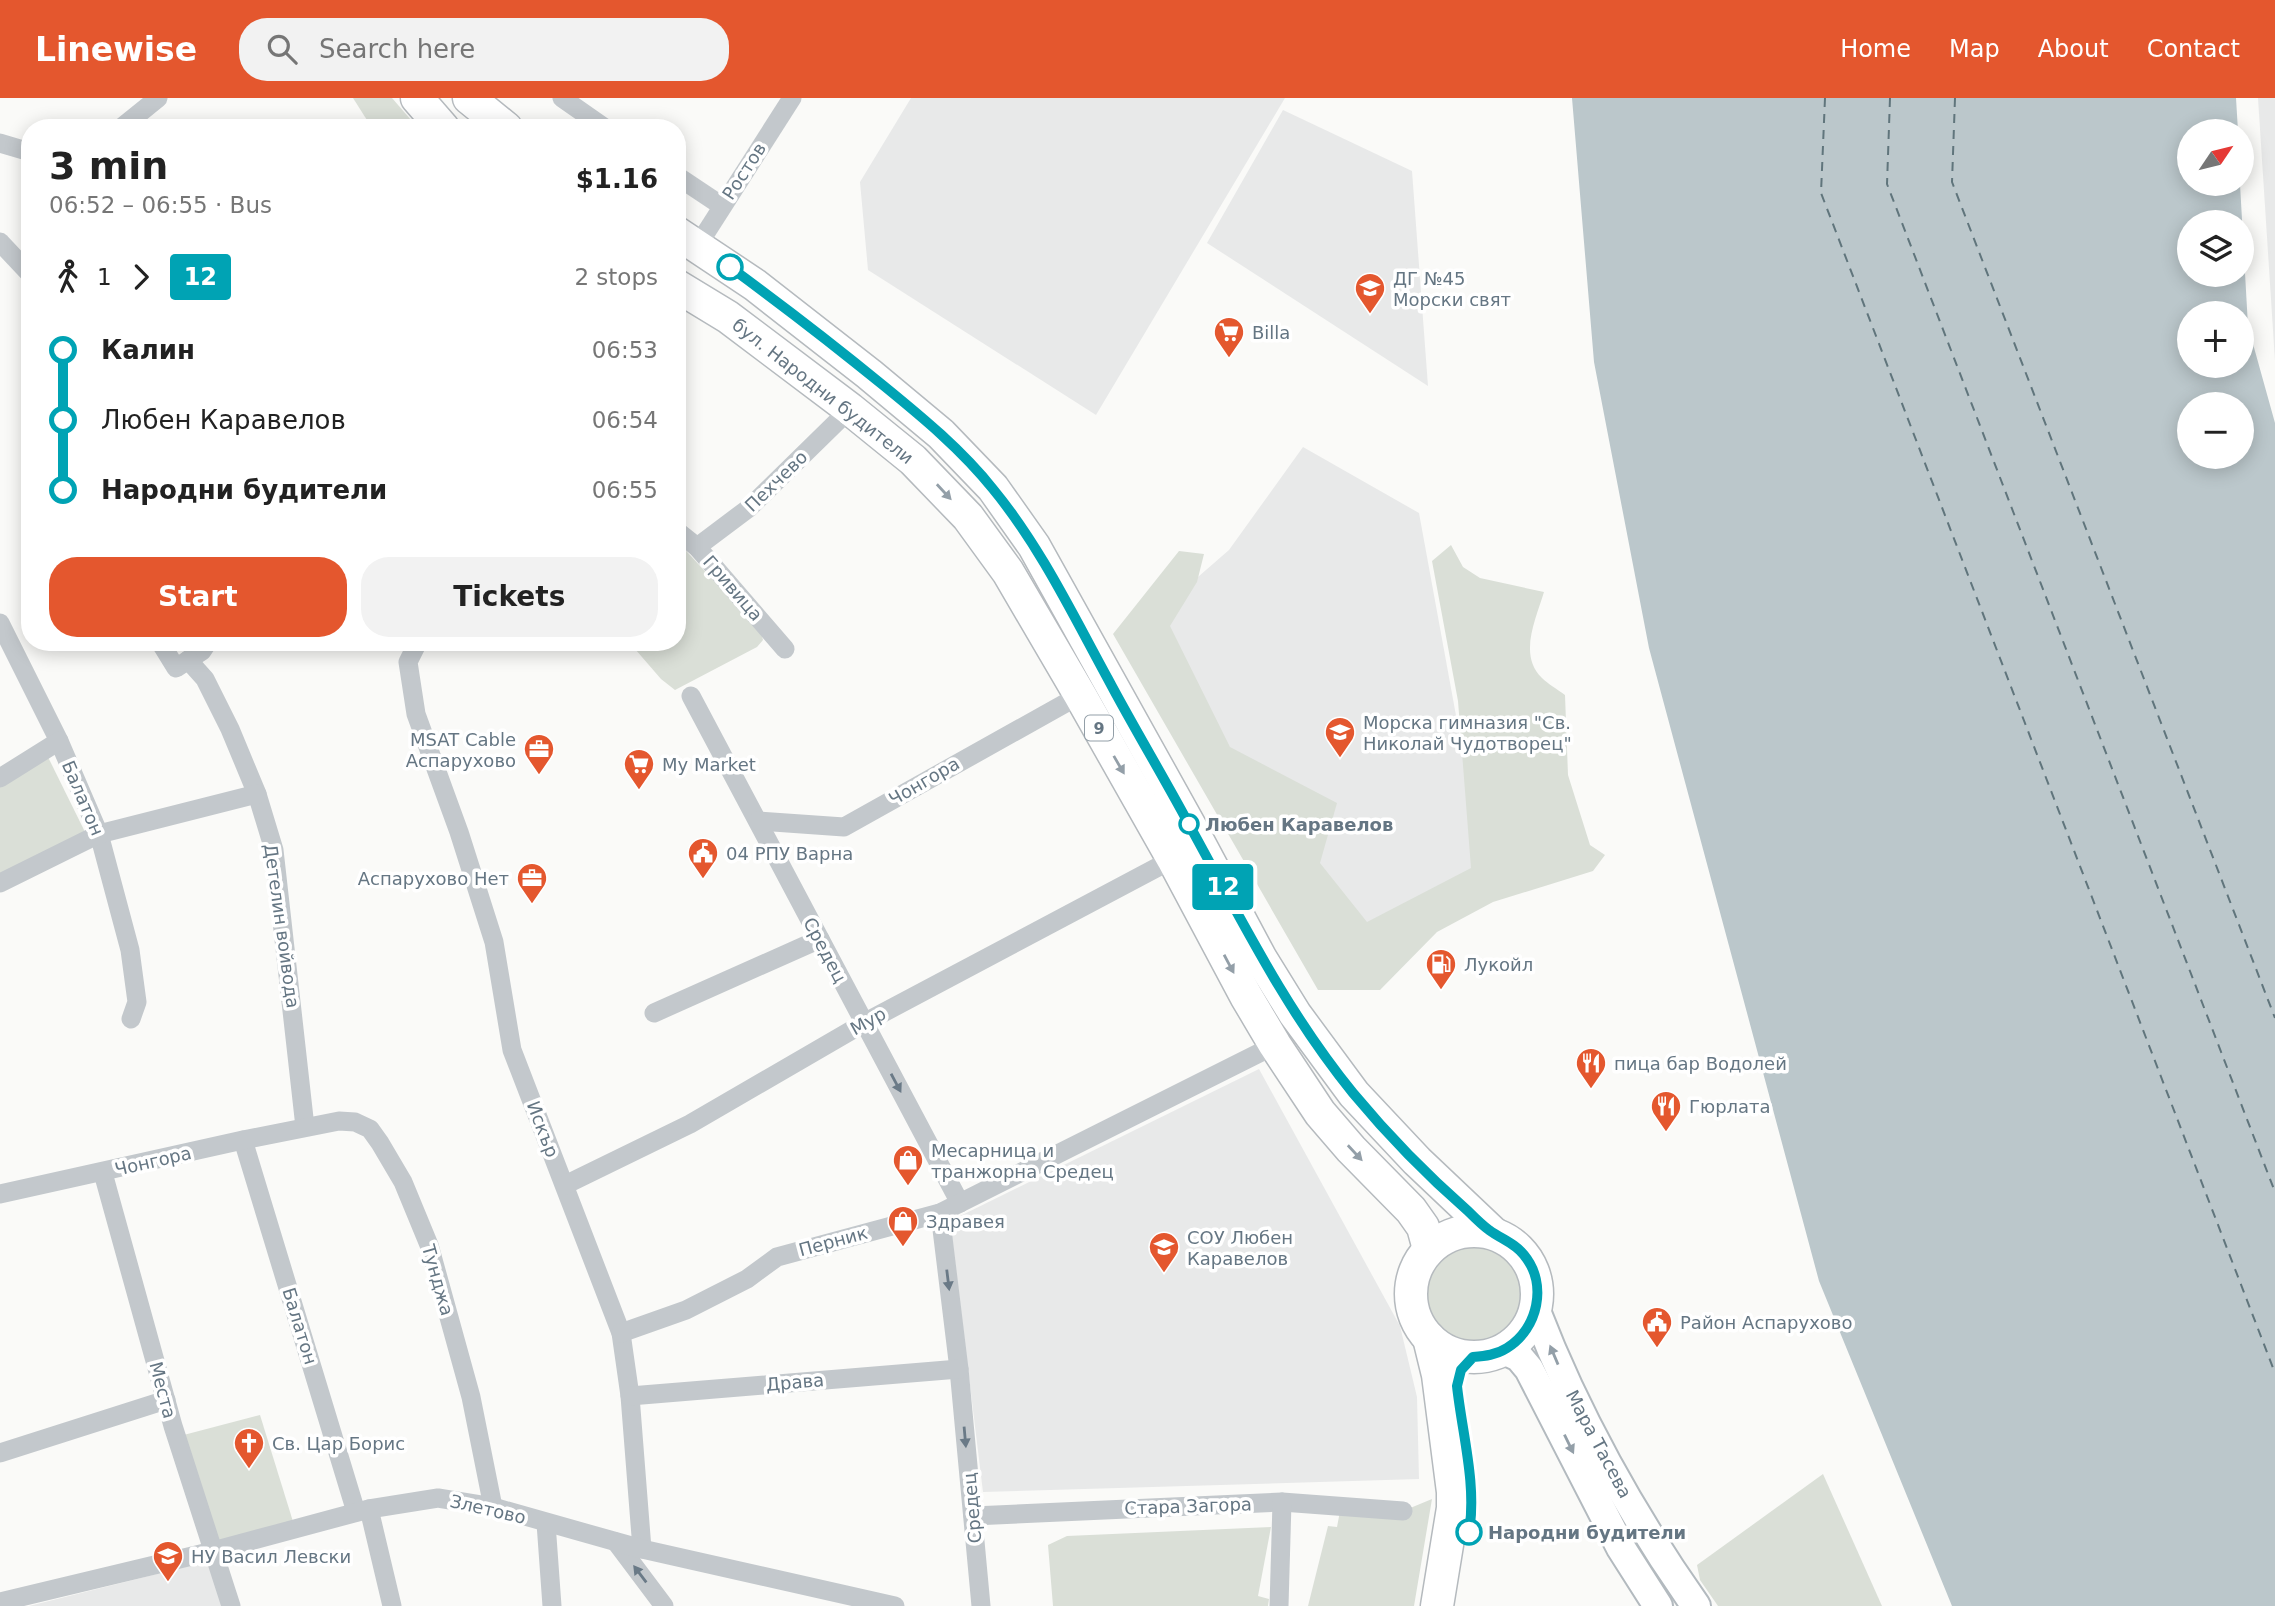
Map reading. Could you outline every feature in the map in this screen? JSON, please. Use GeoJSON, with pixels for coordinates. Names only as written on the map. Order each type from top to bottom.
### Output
{"type":"FeatureCollection","features":[{"type":"Feature","properties":{"kind":"main road"},"geometry":{"type":"LineString","coordinates":[[417,98],[435,119]]}},
{"type":"Feature","properties":{"kind":"main road"},"geometry":{"type":"LineString","coordinates":[[469,98],[495,119]]}},
{"type":"Feature","properties":{"kind":"main road","name":"9"},"geometry":{"type":"LineString","coordinates":[[687,239],[755,285],[880,382],[941,434],[993,488],[1034,546],[1261,960],[1295,1014],[1354,1094],[1417,1161],[1493,1233],[1515,1245],[1531,1266],[1538,1291],[1536,1311]]}},
{"type":"Feature","properties":{"kind":"main road","name":"бул. Народни будители"},"geometry":{"type":"LineString","coordinates":[[686,291],[728,317],[850,409],[913,460],[968,517],[1008,572],[1080,695],[1275,1045],[1320,1113],[1411,1210],[1423,1227],[1429,1249]]}},
{"type":"Feature","properties":{"kind":"main road"},"geometry":{"type":"LineString","coordinates":[[1437,1606],[1453,1508],[1453,1492],[1438,1375],[1429,1338],[1416,1318],[1411,1294],[1416,1270],[1429,1249],[1443,1238],[1458,1232],[1475,1230],[1493,1233]]}},
{"type":"Feature","properties":{"kind":"main road"},"geometry":{"type":"LineString","coordinates":[[1429,1338],[1449,1352],[1473,1357],[1489,1356],[1517,1341],[1528,1329],[1536,1311]]}},
{"type":"Feature","properties":{"kind":"main road","name":"Мара Тасева"},"geometry":{"type":"LineString","coordinates":[[1536,1311],[1555,1361],[1649,1537],[1696,1606]]}},
{"type":"Feature","properties":{"kind":"main road","name":"Мара Тасева"},"geometry":{"type":"LineString","coordinates":[[1504,1350],[1519,1357],[1529,1369],[1621,1548],[1658,1606]]}},
{"type":"Feature","properties":{"kind":"main road"},"geometry":{"type":"LineString","coordinates":[[1457,1606],[1473,1511],[1457,1386],[1461,1370],[1473,1357]]}},
{"type":"Feature","properties":{"kind":"street"},"geometry":{"type":"LineString","coordinates":[[132,119],[158,98]]}},
{"type":"Feature","properties":{"kind":"street"},"geometry":{"type":"LineString","coordinates":[[562,98],[592,119]]}},
{"type":"Feature","properties":{"kind":"street","name":"Ростов"},"geometry":{"type":"LineString","coordinates":[[687,239],[722,205],[792,98]]}},
{"type":"Feature","properties":{"kind":"street"},"geometry":{"type":"LineString","coordinates":[[0,143],[21,149]]}},
{"type":"Feature","properties":{"kind":"street"},"geometry":{"type":"LineString","coordinates":[[686,182],[722,205]]}},
{"type":"Feature","properties":{"kind":"street"},"geometry":{"type":"LineString","coordinates":[[0,242],[21,264]]}},
{"type":"Feature","properties":{"kind":"street","name":"Пехчево"},"geometry":{"type":"LineString","coordinates":[[697,547],[749,508],[850,409]]}},
{"type":"Feature","properties":{"kind":"street","name":"Гривица"},"geometry":{"type":"LineString","coordinates":[[686,538],[697,547],[785,649]]}},
{"type":"Feature","properties":{"kind":"street","name":"Балатон"},"geometry":{"type":"LineString","coordinates":[[0,624],[59,741],[99,834],[130,950],[137,1002],[131,1019]]}},
{"type":"Feature","properties":{"kind":"street","name":"Детелин войвода"},"geometry":{"type":"LineString","coordinates":[[169,651],[182,664],[205,679],[230,729],[257,794],[274,850],[280,884],[305,1128]]}},
{"type":"Feature","properties":{"kind":"street"},"geometry":{"type":"LineString","coordinates":[[182,664],[202,651]]}},
{"type":"Feature","properties":{"kind":"street","name":"Искър"},"geometry":{"type":"LineString","coordinates":[[414,651],[408,662],[416,714],[459,832],[494,942],[512,1050],[621,1333],[631,1396],[642,1549]]}},
{"type":"Feature","properties":{"kind":"street","name":"Чонгора"},"geometry":{"type":"LineString","coordinates":[[758,821],[844,827],[1080,695]]}},
{"type":"Feature","properties":{"kind":"street","name":"Средец"},"geometry":{"type":"LineString","coordinates":[[691,696],[960,1203]]}},
{"type":"Feature","properties":{"kind":"street"},"geometry":{"type":"LineString","coordinates":[[0,778],[59,741]]}},
{"type":"Feature","properties":{"kind":"street"},"geometry":{"type":"LineString","coordinates":[[0,883],[99,834],[257,794]]}},
{"type":"Feature","properties":{"kind":"street","name":"Мур"},"geometry":{"type":"LineString","coordinates":[[565,1185],[690,1124],[864,1023],[1173,859]]}},
{"type":"Feature","properties":{"kind":"street"},"geometry":{"type":"LineString","coordinates":[[654,1013],[820,939]]}},
{"type":"Feature","properties":{"kind":"street","name":"Перник"},"geometry":{"type":"LineString","coordinates":[[621,1333],[686,1310],[747,1279],[777,1257],[940,1213],[1275,1045]]}},
{"type":"Feature","properties":{"kind":"street","name":"Тунджа"},"geometry":{"type":"LineString","coordinates":[[305,1128],[339,1121],[355,1122],[370,1129],[404,1182],[429,1245],[464,1371],[493,1507]]}},
{"type":"Feature","properties":{"kind":"street","name":"Чонгора"},"geometry":{"type":"LineString","coordinates":[[0,1194],[305,1128]]}},
{"type":"Feature","properties":{"kind":"street","name":"Балатон"},"geometry":{"type":"LineString","coordinates":[[243,1140],[392,1606]]}},
{"type":"Feature","properties":{"kind":"street","name":"Места"},"geometry":{"type":"LineString","coordinates":[[103,1172],[166,1400],[231,1606]]}},
{"type":"Feature","properties":{"kind":"street","name":"Средец"},"geometry":{"type":"LineString","coordinates":[[940,1213],[959,1369],[981,1606]]}},
{"type":"Feature","properties":{"kind":"street","name":"Драва"},"geometry":{"type":"LineString","coordinates":[[631,1396],[959,1369]]}},
{"type":"Feature","properties":{"kind":"street"},"geometry":{"type":"LineString","coordinates":[[0,1453],[166,1400]]}},
{"type":"Feature","properties":{"kind":"street","name":"Злетово"},"geometry":{"type":"LineString","coordinates":[[0,1602],[213,1551],[363,1510],[438,1498],[493,1507],[642,1549],[895,1606]]}},
{"type":"Feature","properties":{"kind":"street"},"geometry":{"type":"LineString","coordinates":[[1279,1606],[1282,1502]]}},
{"type":"Feature","properties":{"kind":"street","name":"Стара Загора"},"geometry":{"type":"LineString","coordinates":[[972,1516],[1282,1502],[1404,1511]]}},
{"type":"Feature","properties":{"kind":"street"},"geometry":{"type":"LineString","coordinates":[[546,1523],[552,1606]]}},
{"type":"Feature","properties":{"kind":"street"},"geometry":{"type":"LineString","coordinates":[[617,1542],[664,1606]]}},
{"type":"Feature","properties":{"kind":"shaded area"},"geometry":{"type":"Polygon","coordinates":[[[353,98],[392,98],[410,119],[366,119],[353,98]]]}},
{"type":"Feature","properties":{"kind":"shaded area"},"geometry":{"type":"Polygon","coordinates":[[[911,98],[1285,98],[1096,415],[868,270],[860,182],[911,98]]]}},
{"type":"Feature","properties":{"kind":"shaded area"},"geometry":{"type":"Polygon","coordinates":[[[1572,98],[2236,98],[2237,119],[2177,119],[2177,196],[2241,196],[2241,210],[2177,210],[2177,287],[2246,287],[2247,301],[2177,301],[2177,378],[2254,378],[2254,348],[2275,423],[2275,1606],[1952,1606],[1819,1281],[1649,648],[1594,362],[1572,98]]]}},
{"type":"Feature","properties":{"kind":"shaded area"},"geometry":{"type":"Polygon","coordinates":[[[2258,98],[2275,98],[2275,361],[2258,98]]]}},
{"type":"Feature","properties":{"kind":"shaded area","name":"ДГ №45 Морски свят"},"geometry":{"type":"Polygon","coordinates":[[[1283,110],[1412,171],[1428,386],[1207,243],[1283,110]]]}},
{"type":"Feature","properties":{"kind":"shaded area","name":"Морска гимназия \"Св. Николай Чудотворец\""},"geometry":{"type":"Polygon","coordinates":[[[1303,447],[1419,513],[1489,896],[1330,974],[1145,623],[1229,550],[1303,447]]]}},
{"type":"Feature","properties":{"kind":"shaded area"},"geometry":{"type":"Polygon","coordinates":[[[1451,545],[1463,567],[1480,578],[1544,592],[1531,636],[1531,659],[1542,678],[1565,695],[1568,775],[1590,845],[1605,855],[1593,871],[1493,902],[1437,932],[1380,990],[1318,990],[1113,634],[1179,551],[1204,554],[1197,582],[1170,626],[1230,747],[1337,803],[1320,863],[1367,922],[1471,868],[1458,701],[1432,561],[1451,545]]]}},
{"type":"Feature","properties":{"kind":"shaded area"},"geometry":{"type":"Polygon","coordinates":[[[686,551],[761,632],[763,640],[757,647],[675,690],[661,679],[637,651],[686,651],[686,551]]]}},
{"type":"Feature","properties":{"kind":"shaded area"},"geometry":{"type":"Polygon","coordinates":[[[47,755],[86,834],[0,876],[0,783],[47,755]]]}},
{"type":"Feature","properties":{"kind":"shaded area","name":"СОУ Любен Каравелов"},"geometry":{"type":"Polygon","coordinates":[[[1259,1069],[1400,1326],[1417,1397],[1419,1479],[983,1492],[950,1221],[1259,1069]]]}},
{"type":"Feature","properties":{"kind":"shaded area"},"geometry":{"type":"Polygon","coordinates":[[[1475,1244],[1494,1248],[1510,1258],[1520,1274],[1524,1293],[1520,1312],[1510,1328],[1494,1338],[1475,1342],[1456,1338],[1440,1328],[1430,1312],[1426,1293],[1430,1274],[1440,1258],[1456,1248],[1475,1244]]]}},
{"type":"Feature","properties":{"kind":"shaded area"},"geometry":{"type":"Polygon","coordinates":[[[260,1415],[295,1528],[213,1551],[176,1437],[260,1415]]]}},
{"type":"Feature","properties":{"kind":"shaded area"},"geometry":{"type":"Polygon","coordinates":[[[1823,1474],[1882,1606],[1718,1606],[1700,1580],[1697,1565],[1823,1474]]]}},
{"type":"Feature","properties":{"kind":"shaded area"},"geometry":{"type":"Polygon","coordinates":[[[1432,1499],[1414,1606],[1308,1606],[1328,1526],[1337,1527],[1341,1506],[1403,1511],[1432,1499]]]}},
{"type":"Feature","properties":{"kind":"shaded area"},"geometry":{"type":"Polygon","coordinates":[[[1271,1527],[1258,1596],[1269,1599],[1268,1606],[1053,1606],[1048,1545],[1067,1536],[1271,1527]]]}},
{"type":"Feature","properties":{"kind":"shaded area","name":"НУ Васил Левски"},"geometry":{"type":"Polygon","coordinates":[[[209,1561],[224,1606],[29,1606],[209,1561]]]}},
{"type":"Feature","properties":{"kind":"ferry route"},"geometry":{"type":"LineString","coordinates":[[1825,98],[1821,193],[2275,1373]]}},
{"type":"Feature","properties":{"kind":"ferry route"},"geometry":{"type":"LineString","coordinates":[[1890,98],[1887,184],[2275,1192]]}},
{"type":"Feature","properties":{"kind":"ferry route"},"geometry":{"type":"LineString","coordinates":[[1955,98],[1952,182],[2275,1018]]}},
{"type":"Feature","properties":{"kind":"bus line","name":"12"},"geometry":{"type":"LineString","coordinates":[[730,267],[912,408],[993,488],[1034,546],[1261,960],[1295,1014],[1354,1094],[1468,1211],[1493,1233],[1515,1245],[1531,1266],[1538,1291],[1536,1311],[1528,1329],[1504,1350],[1489,1356],[1473,1357],[1461,1370],[1457,1386],[1472,1491],[1473,1511],[1469,1532]]}},
{"type":"Feature","properties":{"kind":"place","name":"ДГ №45 Морски свят"},"geometry":{"type":"Point","coordinates":[1370,315]}},
{"type":"Feature","properties":{"kind":"place","name":"Billa"},"geometry":{"type":"Point","coordinates":[1229,359]}},
{"type":"Feature","properties":{"kind":"place","name":"Морска гимназия \"Св. Николай Чудотворец\""},"geometry":{"type":"Point","coordinates":[1340,759]}},
{"type":"Feature","properties":{"kind":"place","name":"MSAT Cable Аспарухово"},"geometry":{"type":"Point","coordinates":[539,776]}},
{"type":"Feature","properties":{"kind":"place","name":"My Market"},"geometry":{"type":"Point","coordinates":[639,791]}},
{"type":"Feature","properties":{"kind":"place","name":"Любен Каравелов"},"geometry":{"type":"Point","coordinates":[1189,824]}},
{"type":"Feature","properties":{"kind":"place","name":"04 РПУ Варна"},"geometry":{"type":"Point","coordinates":[703,880]}},
{"type":"Feature","properties":{"kind":"place","name":"Аспарухово Нет"},"geometry":{"type":"Point","coordinates":[532,905]}},
{"type":"Feature","properties":{"kind":"place","name":"Лукойл"},"geometry":{"type":"Point","coordinates":[1441,991]}},
{"type":"Feature","properties":{"kind":"place","name":"пица бар Водолей"},"geometry":{"type":"Point","coordinates":[1591,1090]}},
{"type":"Feature","properties":{"kind":"place","name":"Гюрлата"},"geometry":{"type":"Point","coordinates":[1666,1133]}},
{"type":"Feature","properties":{"kind":"place","name":"Месарница и транжорна Средец"},"geometry":{"type":"Point","coordinates":[908,1187]}},
{"type":"Feature","properties":{"kind":"place","name":"Здравея"},"geometry":{"type":"Point","coordinates":[903,1248]}},
{"type":"Feature","properties":{"kind":"place","name":"СОУ Любен Каравелов"},"geometry":{"type":"Point","coordinates":[1164,1274]}},
{"type":"Feature","properties":{"kind":"place","name":"Район Аспарухово"},"geometry":{"type":"Point","coordinates":[1657,1349]}},
{"type":"Feature","properties":{"kind":"place","name":"Св. Цар Борис"},"geometry":{"type":"Point","coordinates":[249,1470]}},
{"type":"Feature","properties":{"kind":"place","name":"Народни будители"},"geometry":{"type":"Point","coordinates":[1469,1532]}},
{"type":"Feature","properties":{"kind":"place","name":"НУ Васил Левски"},"geometry":{"type":"Point","coordinates":[168,1583]}}]}
